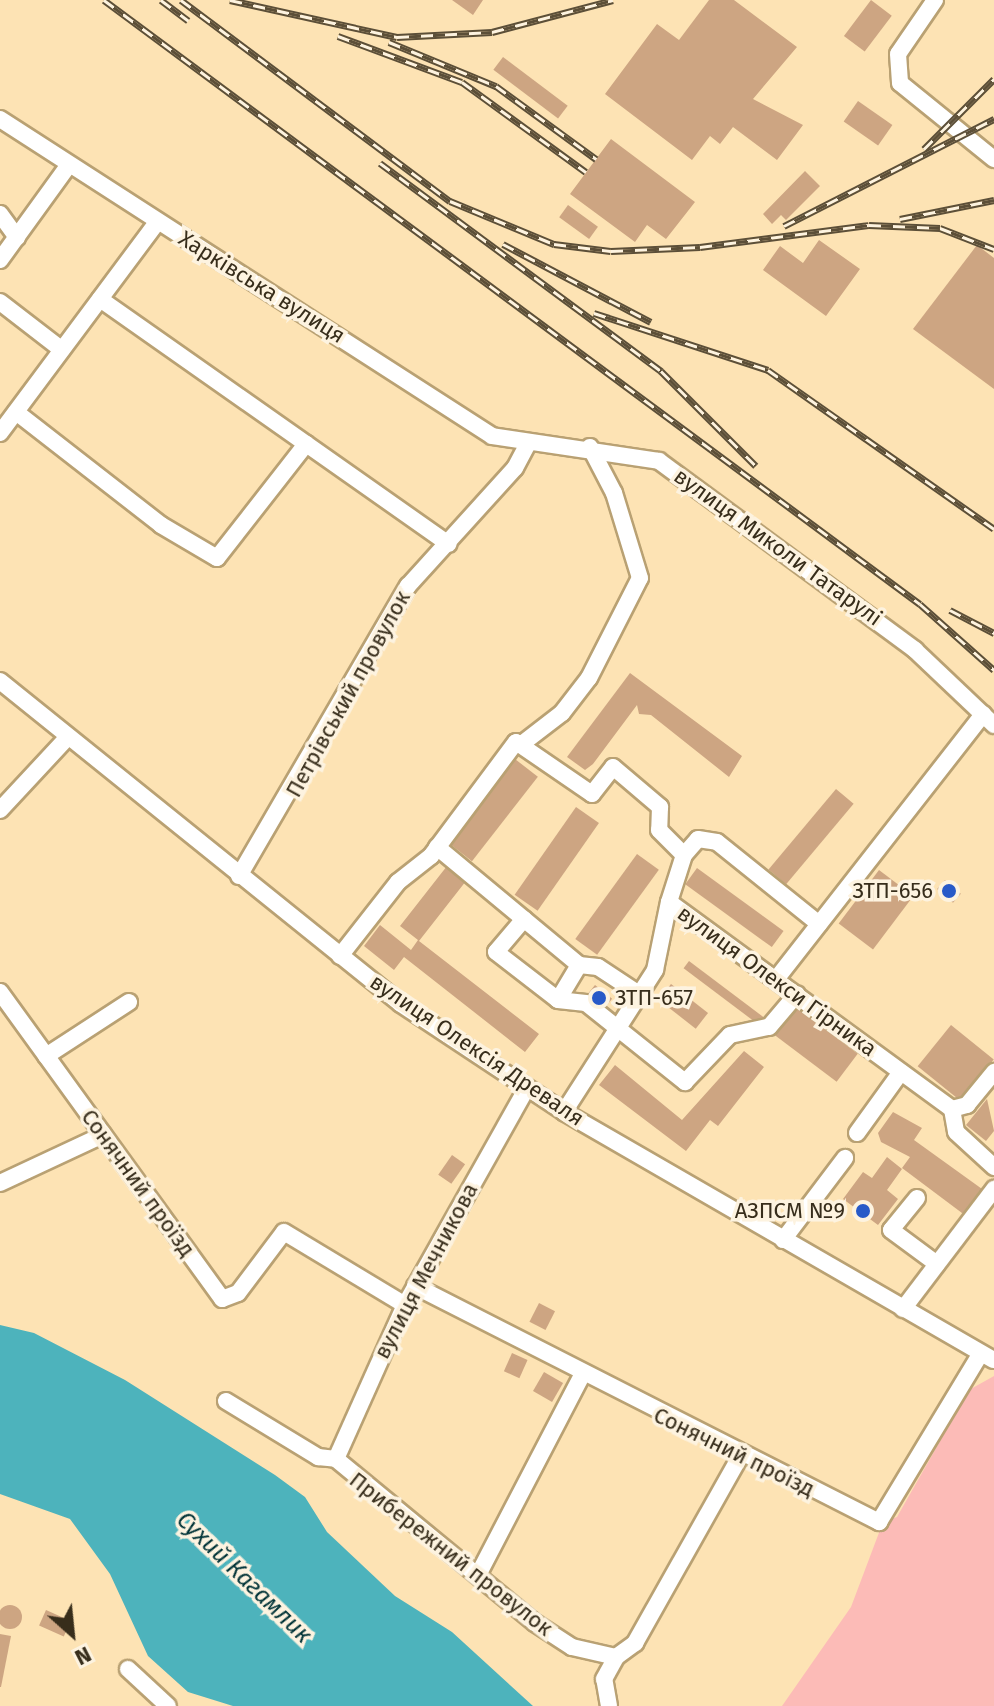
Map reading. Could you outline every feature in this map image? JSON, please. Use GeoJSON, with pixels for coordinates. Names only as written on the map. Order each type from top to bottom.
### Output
{"type":"FeatureCollection","features":[{"type":"Feature","properties":{"kind":"street"},"geometry":{"type":"LineString","coordinates":[[935,0],[898,54],[900,83],[994,159]]}},
{"type":"Feature","properties":{"kind":"street","name":"Харківська вулиця"},"geometry":{"type":"LineString","coordinates":[[0,119],[68,166],[492,436],[527,445]]}},
{"type":"Feature","properties":{"kind":"street"},"geometry":{"type":"LineString","coordinates":[[0,260],[68,166]]}},
{"type":"Feature","properties":{"kind":"street"},"geometry":{"type":"LineString","coordinates":[[0,214],[17,237]]}},
{"type":"Feature","properties":{"kind":"street"},"geometry":{"type":"LineString","coordinates":[[0,433],[157,222]]}},
{"type":"Feature","properties":{"kind":"street"},"geometry":{"type":"LineString","coordinates":[[100,299],[448,544]]}},
{"type":"Feature","properties":{"kind":"street"},"geometry":{"type":"LineString","coordinates":[[0,302],[62,350]]}},
{"type":"Feature","properties":{"kind":"street"},"geometry":{"type":"LineString","coordinates":[[16,412],[161,525],[217,558],[306,444]]}},
{"type":"Feature","properties":{"kind":"street","name":"вулиця Миколи Татарулі"},"geometry":{"type":"LineString","coordinates":[[527,445],[590,447],[659,461],[936,666],[988,719]]}},
{"type":"Feature","properties":{"kind":"street","name":"Петрівський провулок"},"geometry":{"type":"LineString","coordinates":[[239,876],[408,586],[448,544],[527,445]]}},
{"type":"Feature","properties":{"kind":"street"},"geometry":{"type":"LineString","coordinates":[[340,956],[398,882],[437,847],[509,746],[523,743],[562,713],[589,678],[640,578],[619,506],[590,447]]}},
{"type":"Feature","properties":{"kind":"street","name":"вулиця Олексія Древаля"},"geometry":{"type":"LineString","coordinates":[[0,681],[66,739],[340,956],[527,1088],[783,1240],[988,1356]]}},
{"type":"Feature","properties":{"kind":"street"},"geometry":{"type":"LineString","coordinates":[[777,978],[988,719]]}},
{"type":"Feature","properties":{"kind":"street"},"geometry":{"type":"LineString","coordinates":[[0,810],[66,739]]}},
{"type":"Feature","properties":{"kind":"street"},"geometry":{"type":"LineString","coordinates":[[523,743],[592,794],[613,767],[660,807],[659,830],[684,855]]}},
{"type":"Feature","properties":{"kind":"street"},"geometry":{"type":"LineString","coordinates":[[669,902],[684,855],[698,839],[717,842],[819,924]]}},
{"type":"Feature","properties":{"kind":"street"},"geometry":{"type":"LineString","coordinates":[[437,847],[579,965],[598,967],[642,996]]}},
{"type":"Feature","properties":{"kind":"street","name":"вулиця Олекси Гірника"},"geometry":{"type":"LineString","coordinates":[[564,1112],[642,996],[655,970],[669,902],[777,978],[952,1109]]}},
{"type":"Feature","properties":{"kind":"street"},"geometry":{"type":"LineString","coordinates":[[524,919],[496,952],[558,1000],[586,1003],[685,1082],[730,1035],[769,1027],[797,994]]}},
{"type":"Feature","properties":{"kind":"street"},"geometry":{"type":"LineString","coordinates":[[558,1000],[579,965]]}},
{"type":"Feature","properties":{"kind":"street","name":"Сонячний проїзд"},"geometry":{"type":"LineString","coordinates":[[0,992],[222,1299],[238,1293],[284,1232],[405,1305]]}},
{"type":"Feature","properties":{"kind":"street"},"geometry":{"type":"LineString","coordinates":[[46,1056],[129,1002]]}},
{"type":"Feature","properties":{"kind":"street"},"geometry":{"type":"LineString","coordinates":[[857,1133],[901,1072]]}},
{"type":"Feature","properties":{"kind":"street"},"geometry":{"type":"LineString","coordinates":[[994,1072],[967,1105],[952,1109],[956,1132],[994,1167]]}},
{"type":"Feature","properties":{"kind":"street","name":"вулиця Мечникова"},"geometry":{"type":"LineString","coordinates":[[336,1459],[405,1305],[527,1088]]}},
{"type":"Feature","properties":{"kind":"street"},"geometry":{"type":"LineString","coordinates":[[0,1183],[103,1135]]}},
{"type":"Feature","properties":{"kind":"street"},"geometry":{"type":"LineString","coordinates":[[783,1240],[804,1199],[845,1158]]}},
{"type":"Feature","properties":{"kind":"street"},"geometry":{"type":"LineString","coordinates":[[903,1309],[994,1189]]}},
{"type":"Feature","properties":{"kind":"street"},"geometry":{"type":"LineString","coordinates":[[917,1198],[891,1230],[937,1264]]}},
{"type":"Feature","properties":{"kind":"street","name":"Сонячний проїзд"},"geometry":{"type":"LineString","coordinates":[[415,1286],[581,1377],[879,1522],[988,1356]]}},
{"type":"Feature","properties":{"kind":"street"},"geometry":{"type":"LineString","coordinates":[[478,1575],[581,1377]]}},
{"type":"Feature","properties":{"kind":"street","name":"Прибережний провулок"},"geometry":{"type":"LineString","coordinates":[[226,1401],[318,1457],[336,1459],[572,1647],[616,1657]]}},
{"type":"Feature","properties":{"kind":"street"},"geometry":{"type":"LineString","coordinates":[[609,1706],[604,1679],[616,1657],[635,1643],[741,1455]]}},
{"type":"Feature","properties":{"kind":"street"},"geometry":{"type":"LineString","coordinates":[[128,1669],[168,1706]]}},
{"type":"Feature","properties":{"kind":"shaded area"},"geometry":{"type":"Polygon","coordinates":[[[994,1376],[994,1706],[782,1706],[851,1607],[883,1522],[897,1517],[969,1390],[994,1376]]]}},
{"type":"Feature","properties":{"kind":"water","name":"Сухий Кагамлик"},"geometry":{"type":"Polygon","coordinates":[[[0,1325],[34,1333],[125,1380],[275,1475],[305,1497],[327,1532],[395,1596],[452,1632],[533,1706],[233,1706],[188,1692],[148,1656],[110,1574],[70,1519],[0,1494],[0,1325]]]}},
{"type":"Feature","properties":{"kind":"building"},"geometry":{"type":"Polygon","coordinates":[[[452,0],[483,0],[473,15],[452,0]]]}},
{"type":"Feature","properties":{"kind":"building"},"geometry":{"type":"Polygon","coordinates":[[[709,0],[734,0],[797,47],[753,99],[803,125],[777,160],[733,127],[720,144],[710,136],[692,160],[605,94],[657,24],[679,40],[709,0]]]}},
{"type":"Feature","properties":{"kind":"building"},"geometry":{"type":"Polygon","coordinates":[[[871,0],[892,16],[865,52],[844,36],[871,0]]]}},
{"type":"Feature","properties":{"kind":"building"},"geometry":{"type":"Polygon","coordinates":[[[503,57],[568,106],[558,119],[493,70],[503,57]]]}},
{"type":"Feature","properties":{"kind":"building"},"geometry":{"type":"Polygon","coordinates":[[[858,101],[892,125],[878,146],[844,121],[858,101]]]}},
{"type":"Feature","properties":{"kind":"building"},"geometry":{"type":"Polygon","coordinates":[[[611,139],[695,202],[666,239],[647,225],[635,242],[570,194],[611,139]]]}},
{"type":"Feature","properties":{"kind":"building"},"geometry":{"type":"Polygon","coordinates":[[[805,171],[820,186],[786,220],[781,215],[772,224],[763,214],[805,171]]]}},
{"type":"Feature","properties":{"kind":"building"},"geometry":{"type":"Polygon","coordinates":[[[568,205],[598,227],[589,239],[559,217],[568,205]]]}},
{"type":"Feature","properties":{"kind":"building"},"geometry":{"type":"Polygon","coordinates":[[[819,240],[860,269],[826,316],[763,270],[780,246],[803,263],[819,240]]]}},
{"type":"Feature","properties":{"kind":"building"},"geometry":{"type":"Polygon","coordinates":[[[977,245],[994,258],[994,389],[913,329],[977,245]]]}},
{"type":"Feature","properties":{"kind":"building"},"geometry":{"type":"Polygon","coordinates":[[[630,673],[742,756],[729,777],[651,715],[639,714],[637,705],[593,764],[585,770],[567,757],[630,673]]]}},
{"type":"Feature","properties":{"kind":"building"},"geometry":{"type":"Polygon","coordinates":[[[515,759],[538,777],[472,861],[449,843],[515,759]]]}},
{"type":"Feature","properties":{"kind":"building"},"geometry":{"type":"Polygon","coordinates":[[[836,789],[854,804],[786,884],[769,869],[836,789]]]}},
{"type":"Feature","properties":{"kind":"building"},"geometry":{"type":"Polygon","coordinates":[[[576,807],[599,823],[538,911],[515,895],[576,807]]]}},
{"type":"Feature","properties":{"kind":"building"},"geometry":{"type":"Polygon","coordinates":[[[637,854],[659,870],[597,955],[575,939],[637,854]]]}},
{"type":"Feature","properties":{"kind":"building"},"geometry":{"type":"Polygon","coordinates":[[[447,866],[466,881],[419,941],[539,1034],[525,1052],[404,957],[394,970],[364,946],[380,925],[411,950],[418,940],[400,926],[447,866]]]}},
{"type":"Feature","properties":{"kind":"building"},"geometry":{"type":"Polygon","coordinates":[[[697,868],[784,931],[772,947],[685,884],[697,868]]]}},
{"type":"Feature","properties":{"kind":"building"},"geometry":{"type":"Polygon","coordinates":[[[879,870],[913,896],[873,949],[839,924],[879,870]]]}},
{"type":"Feature","properties":{"kind":"building","name":"ЗТП-656"},"geometry":{"type":"Polygon","coordinates":[[[945,880],[961,894],[953,903],[937,889],[945,880]]]}},
{"type":"Feature","properties":{"kind":"building"},"geometry":{"type":"Polygon","coordinates":[[[689,961],[767,1020],[762,1027],[684,968],[689,961]]]}},
{"type":"Feature","properties":{"kind":"building"},"geometry":{"type":"Polygon","coordinates":[[[671,984],[708,1013],[696,1029],[659,1000],[671,984]]]}},
{"type":"Feature","properties":{"kind":"building","name":"ЗТП-657"},"geometry":{"type":"Polygon","coordinates":[[[595,985],[612,999],[603,1011],[586,997],[595,985]]]}},
{"type":"Feature","properties":{"kind":"building"},"geometry":{"type":"Polygon","coordinates":[[[793,1005],[858,1054],[837,1082],[772,1033],[793,1005]]]}},
{"type":"Feature","properties":{"kind":"building"},"geometry":{"type":"Polygon","coordinates":[[[951,1025],[994,1060],[960,1101],[918,1066],[951,1025]]]}},
{"type":"Feature","properties":{"kind":"building"},"geometry":{"type":"Polygon","coordinates":[[[744,1051],[764,1067],[718,1126],[710,1120],[686,1151],[599,1085],[615,1065],[682,1120],[744,1051]]]}},
{"type":"Feature","properties":{"kind":"building"},"geometry":{"type":"Polygon","coordinates":[[[987,1099],[994,1131],[986,1141],[966,1125],[987,1099]]]}},
{"type":"Feature","properties":{"kind":"building"},"geometry":{"type":"Polygon","coordinates":[[[893,1112],[922,1128],[914,1140],[989,1194],[970,1219],[902,1168],[910,1157],[881,1142],[878,1133],[893,1112]]]}},
{"type":"Feature","properties":{"kind":"building"},"geometry":{"type":"Polygon","coordinates":[[[452,1155],[465,1164],[451,1184],[438,1175],[452,1155]]]}},
{"type":"Feature","properties":{"kind":"building"},"geometry":{"type":"Polygon","coordinates":[[[887,1157],[902,1169],[887,1190],[898,1199],[878,1225],[843,1199],[863,1172],[872,1178],[887,1157]]]}},
{"type":"Feature","properties":{"kind":"building"},"geometry":{"type":"Polygon","coordinates":[[[539,1303],[555,1311],[546,1330],[529,1322],[539,1303]]]}},
{"type":"Feature","properties":{"kind":"building"},"geometry":{"type":"Polygon","coordinates":[[[512,1353],[528,1360],[519,1378],[504,1371],[512,1353]]]}},
{"type":"Feature","properties":{"kind":"building"},"geometry":{"type":"Polygon","coordinates":[[[544,1372],[563,1383],[552,1402],[533,1391],[544,1372]]]}},
{"type":"Feature","properties":{"kind":"building"},"geometry":{"type":"Polygon","coordinates":[[[10,1605],[19,1608],[22,1617],[19,1626],[10,1629],[1,1626],[-2,1617],[1,1608],[10,1605]]]}},
{"type":"Feature","properties":{"kind":"building"},"geometry":{"type":"Polygon","coordinates":[[[46,1610],[71,1621],[64,1637],[39,1626],[46,1610]]]}},
{"type":"Feature","properties":{"kind":"building"},"geometry":{"type":"Polygon","coordinates":[[[0,1634],[11,1636],[1,1687],[0,1687],[0,1634]]]}},
{"type":"Feature","properties":{"kind":"railway"},"geometry":{"type":"LineString","coordinates":[[104,0],[920,604],[994,670]]}},
{"type":"Feature","properties":{"kind":"railway"},"geometry":{"type":"LineString","coordinates":[[161,0],[188,20]]}},
{"type":"Feature","properties":{"kind":"railway"},"geometry":{"type":"LineString","coordinates":[[181,0],[450,201],[554,244],[611,251],[700,247],[869,225],[940,228],[994,249]]}},
{"type":"Feature","properties":{"kind":"railway"},"geometry":{"type":"LineString","coordinates":[[230,0],[397,37],[492,32],[613,0]]}},
{"type":"Feature","properties":{"kind":"railway"},"geometry":{"type":"LineString","coordinates":[[338,36],[462,82],[586,172]]}},
{"type":"Feature","properties":{"kind":"railway"},"geometry":{"type":"LineString","coordinates":[[389,42],[496,86],[596,159]]}},
{"type":"Feature","properties":{"kind":"railway"},"geometry":{"type":"LineString","coordinates":[[924,149],[994,79]]}},
{"type":"Feature","properties":{"kind":"railway"},"geometry":{"type":"LineString","coordinates":[[784,226],[994,119]]}},
{"type":"Feature","properties":{"kind":"railway"},"geometry":{"type":"LineString","coordinates":[[380,163],[661,371],[756,466]]}},
{"type":"Feature","properties":{"kind":"railway"},"geometry":{"type":"LineString","coordinates":[[900,219],[994,200]]}},
{"type":"Feature","properties":{"kind":"railway"},"geometry":{"type":"LineString","coordinates":[[503,244],[651,322]]}},
{"type":"Feature","properties":{"kind":"railway"},"geometry":{"type":"LineString","coordinates":[[594,313],[768,370],[994,529]]}},
{"type":"Feature","properties":{"kind":"railway"},"geometry":{"type":"LineString","coordinates":[[950,610],[994,633]]}},
{"type":"Feature","properties":{"kind":"place","name":"ЗТП-656"},"geometry":{"type":"Point","coordinates":[949,891]}},
{"type":"Feature","properties":{"kind":"place","name":"ЗТП-657"},"geometry":{"type":"Point","coordinates":[599,998]}},
{"type":"Feature","properties":{"kind":"place","name":"АЗПСМ №9"},"geometry":{"type":"Point","coordinates":[863,1211]}}]}
